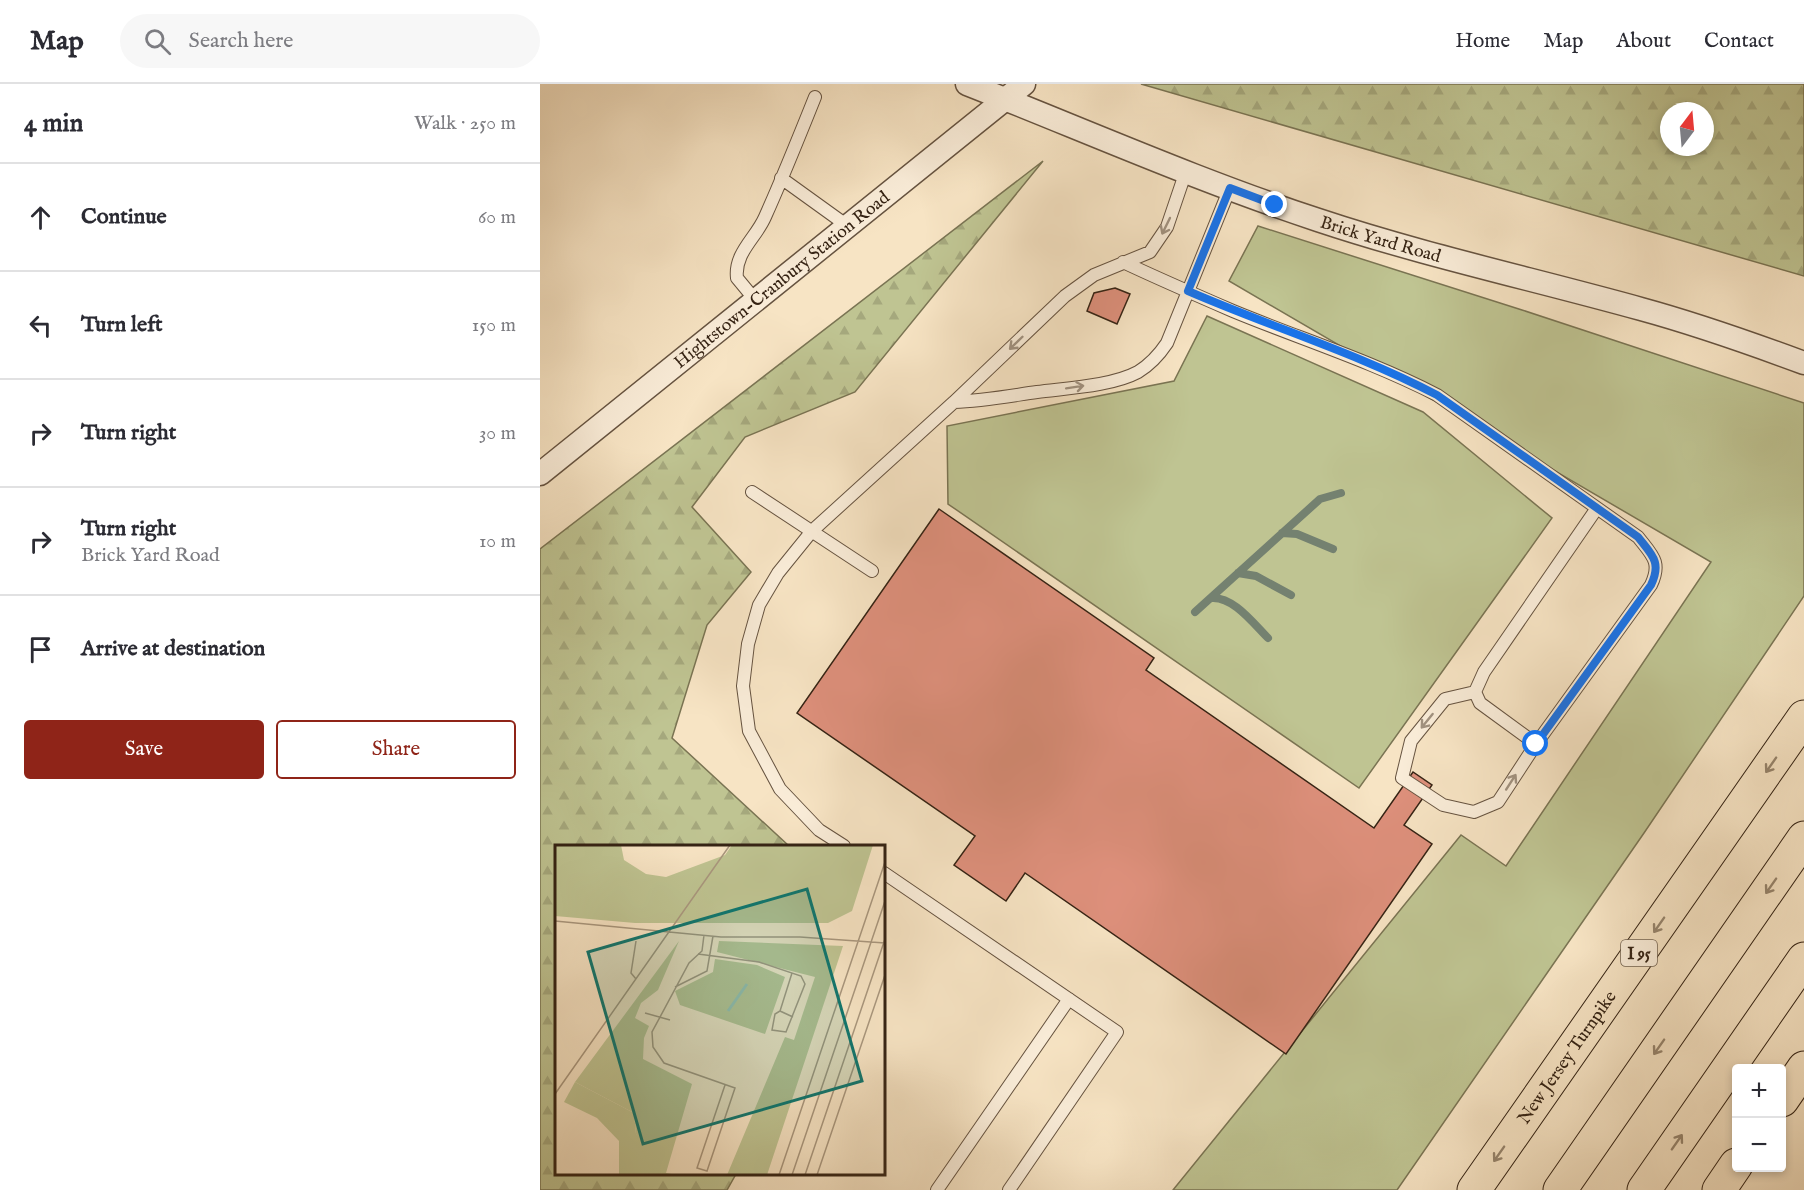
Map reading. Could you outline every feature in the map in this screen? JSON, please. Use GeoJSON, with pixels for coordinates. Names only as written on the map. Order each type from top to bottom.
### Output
{"type":"FeatureCollection","features":[{"type":"Feature","properties":{"kind":"highway","name":"New Jersey Turnpike"},"geometry":{"type":"LineString","coordinates":[[1474,1190],[1804,717]]}},
{"type":"Feature","properties":{"kind":"highway"},"geometry":{"type":"LineString","coordinates":[[1560,1190],[1804,838]]}},
{"type":"Feature","properties":{"kind":"highway"},"geometry":{"type":"LineString","coordinates":[[1644,1190],[1804,959]]}},
{"type":"Feature","properties":{"kind":"highway"},"geometry":{"type":"LineString","coordinates":[[1786,1094],[1804,1068]]}},
{"type":"Feature","properties":{"kind":"highway"},"geometry":{"type":"LineString","coordinates":[[1719,1190],[1732,1172]]}},
{"type":"Feature","properties":{"kind":"street","name":"Brick Yard Road"},"geometry":{"type":"LineString","coordinates":[[968,84],[1186,171],[1319,220],[1423,251],[1642,309],[1696,325],[1804,363]]}},
{"type":"Feature","properties":{"kind":"street","name":"Hightstown-Cranbury Station Road"},"geometry":{"type":"LineString","coordinates":[[540,474],[1024,84]]}},
{"type":"Feature","properties":{"kind":"lane"},"geometry":{"type":"LineString","coordinates":[[756,301],[737,278],[738,262],[764,220],[815,97]]}},
{"type":"Feature","properties":{"kind":"lane"},"geometry":{"type":"LineString","coordinates":[[842,845],[819,830],[780,789],[749,731],[743,686],[748,644],[759,605],[778,573],[812,531],[954,402],[1065,296],[1094,275],[1150,252],[1167,227],[1186,171]]}},
{"type":"Feature","properties":{"kind":"lane"},"geometry":{"type":"LineString","coordinates":[[781,178],[849,227]]}},
{"type":"Feature","properties":{"kind":"lane"},"geometry":{"type":"LineString","coordinates":[[954,402],[1003,398],[1116,379],[1136,373],[1158,357],[1230,188]]}},
{"type":"Feature","properties":{"kind":"lane"},"geometry":{"type":"LineString","coordinates":[[1123,262],[1234,311],[1354,357],[1437,395],[1638,537],[1653,556],[1657,572],[1651,585],[1536,744],[1498,802],[1474,812],[1443,805],[1402,778],[1411,741],[1445,699],[1475,692]]}},
{"type":"Feature","properties":{"kind":"lane"},"geometry":{"type":"LineString","coordinates":[[752,492],[872,571]]}},
{"type":"Feature","properties":{"kind":"lane"},"geometry":{"type":"LineString","coordinates":[[1536,744],[1480,703],[1475,692],[1484,672],[1597,508]]}},
{"type":"Feature","properties":{"kind":"lane"},"geometry":{"type":"LineString","coordinates":[[885,874],[1118,1032],[1009,1190]]}},
{"type":"Feature","properties":{"kind":"lane"},"geometry":{"type":"LineString","coordinates":[[938,1190],[1069,999]]}},
{"type":"Feature","properties":{"kind":"green space"},"geometry":{"type":"Polygon","coordinates":[[[1141,84],[1804,84],[1804,276],[1141,84]]]}},
{"type":"Feature","properties":{"kind":"green space"},"geometry":{"type":"Polygon","coordinates":[[[1043,161],[855,392],[745,437],[692,507],[751,572],[707,625],[672,738],[788,845],[555,845],[555,1175],[735,1175],[727,1190],[540,1190],[540,549],[1043,161]]]}},
{"type":"Feature","properties":{"kind":"green space"},"geometry":{"type":"Polygon","coordinates":[[[1258,226],[1804,403],[1804,596],[1644,833],[1397,1190],[1173,1190],[1461,835],[1506,866],[1711,562],[1229,281],[1258,226]]]}},
{"type":"Feature","properties":{"kind":"green space"},"geometry":{"type":"Polygon","coordinates":[[[1207,316],[1423,412],[1552,518],[1359,788],[948,504],[947,426],[1174,381],[1207,316]]]}},
{"type":"Feature","properties":{"kind":"building"},"geometry":{"type":"Polygon","coordinates":[[[1115,288],[1130,294],[1117,324],[1087,311],[1094,293],[1115,288]]]}},
{"type":"Feature","properties":{"kind":"building"},"geometry":{"type":"Polygon","coordinates":[[[939,509],[1154,658],[1146,670],[1374,828],[1413,772],[1432,785],[1404,825],[1432,844],[1286,1054],[1025,873],[1006,901],[954,865],[975,836],[797,713],[939,509]]]}},
{"type":"Feature","properties":{"kind":"waterway"},"geometry":{"type":"LineString","coordinates":[[1195,612],[1320,499],[1341,493]]}},
{"type":"Feature","properties":{"kind":"waterway"},"geometry":{"type":"LineString","coordinates":[[1282,533],[1297,534],[1333,549]]}},
{"type":"Feature","properties":{"kind":"waterway"},"geometry":{"type":"LineString","coordinates":[[1238,573],[1256,576],[1291,595]]}},
{"type":"Feature","properties":{"kind":"waterway"},"geometry":{"type":"LineString","coordinates":[[1211,598],[1227,601],[1235,606],[1268,638]]}},
{"type":"Feature","properties":{"kind":"route"},"geometry":{"type":"LineString","coordinates":[[1275,205],[1230,188],[1188,291],[1332,348],[1437,395],[1638,537],[1653,556],[1657,572],[1651,585],[1536,744]]}}]}
